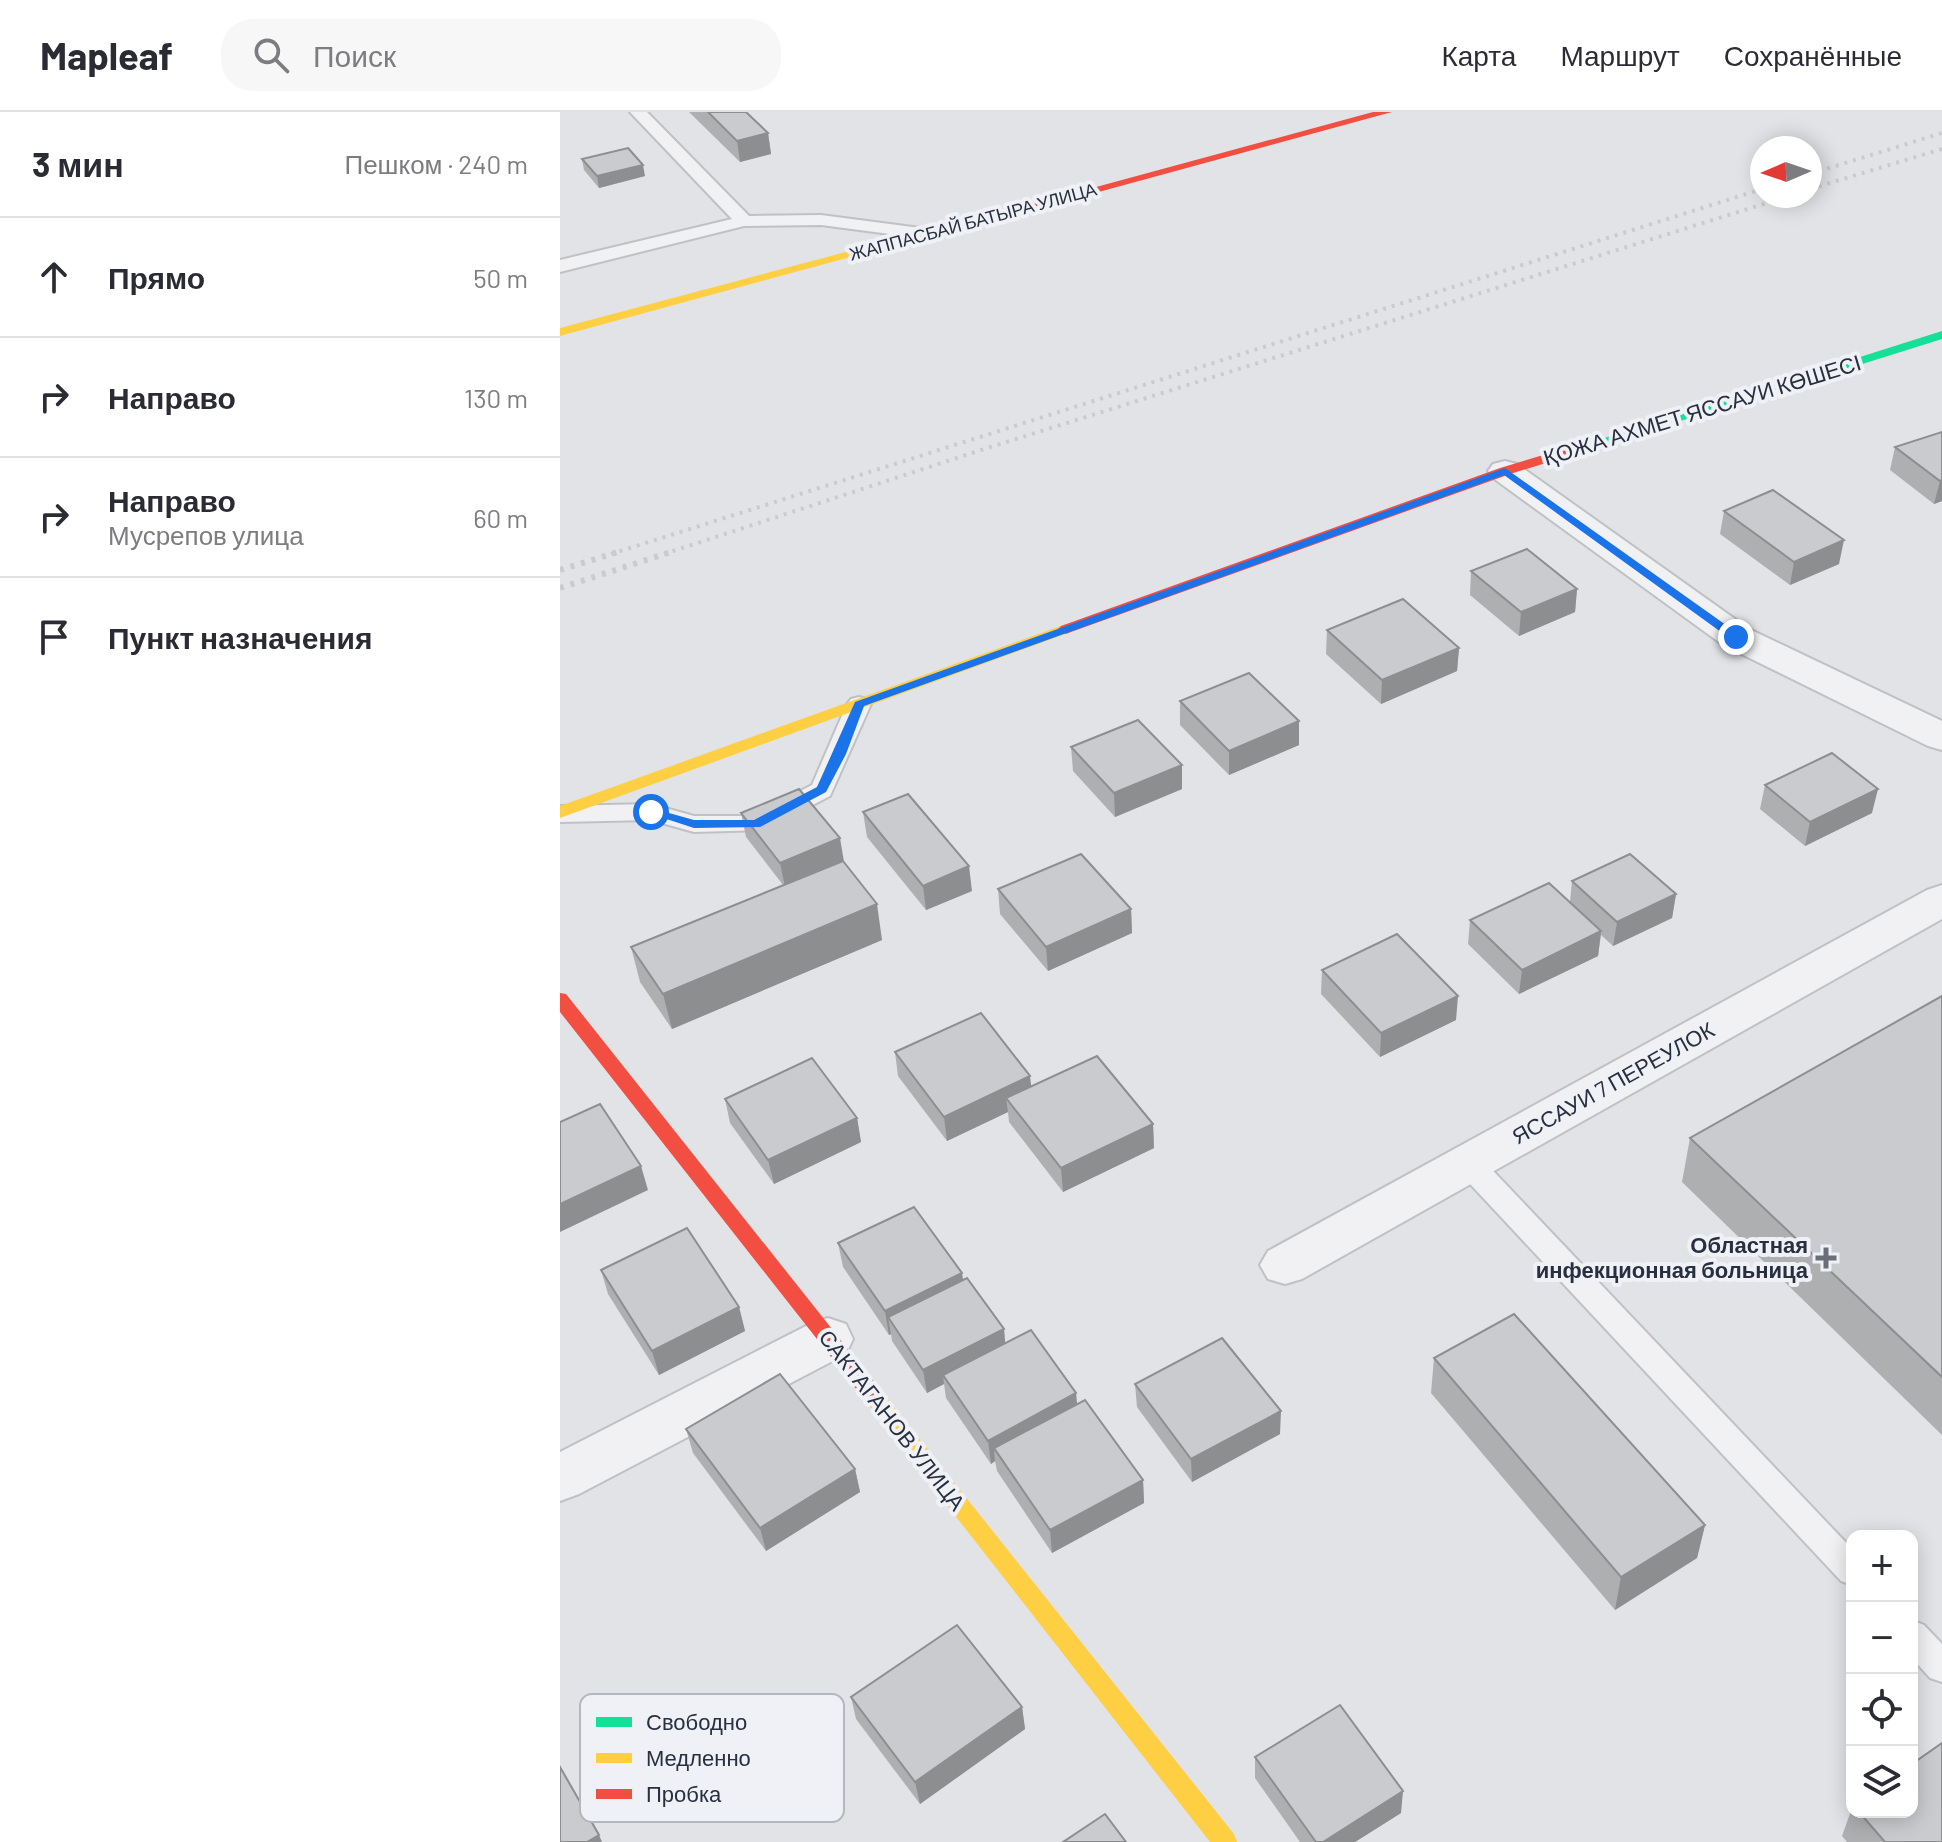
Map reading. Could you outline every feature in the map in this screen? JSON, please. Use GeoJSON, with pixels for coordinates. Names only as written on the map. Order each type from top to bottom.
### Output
{"type":"FeatureCollection","features":[{"type":"Feature","properties":{"kind":"street","name":"ЖАППАСБАЙ БАТЫРА УЛИЦА"},"geometry":{"type":"LineString","coordinates":[[560,332],[1352,116],[1386,112]]}},
{"type":"Feature","properties":{"kind":"street","name":"ҚОЖА АХМЕТ ЯССАУИ КӨШЕСІ"},"geometry":{"type":"LineString","coordinates":[[560,813],[1505,471],[1942,335]]}},
{"type":"Feature","properties":{"kind":"street"},"geometry":{"type":"LineString","coordinates":[[1505,471],[1736,637],[1942,737]]}},
{"type":"Feature","properties":{"kind":"street","name":"ЯССАУИ 7 ПЕРЕУЛОК"},"geometry":{"type":"LineString","coordinates":[[1285,1265],[1942,900]]}},
{"type":"Feature","properties":{"kind":"street","name":"САКТАГАНОВ УЛИЦА"},"geometry":{"type":"LineString","coordinates":[[560,999],[1225,1842]]}},
{"type":"Feature","properties":{"kind":"street"},"geometry":{"type":"LineString","coordinates":[[560,1478],[828,1339]]}},
{"type":"Feature","properties":{"kind":"lane"},"geometry":{"type":"LineString","coordinates":[[638,112],[744,221]]}},
{"type":"Feature","properties":{"kind":"lane"},"geometry":{"type":"LineString","coordinates":[[560,266],[744,221],[821,220],[928,234]]}},
{"type":"Feature","properties":{"kind":"lane"},"geometry":{"type":"LineString","coordinates":[[560,813],[651,812],[694,824],[756,824],[822,790],[859,704]]}},
{"type":"Feature","properties":{"kind":"lane"},"geometry":{"type":"LineString","coordinates":[[1468,1163],[1846,1565]]}},
{"type":"Feature","properties":{"kind":"lane"},"geometry":{"type":"LineString","coordinates":[[1918,1641],[1942,1667]]}},
{"type":"Feature","properties":{"kind":"building"},"geometry":{"type":"Polygon","coordinates":[[[708,112],[746,112],[768,133],[737,141],[708,112]]]}},
{"type":"Feature","properties":{"kind":"building"},"geometry":{"type":"Polygon","coordinates":[[[628,148],[643,165],[597,176],[582,159],[628,148]]]}},
{"type":"Feature","properties":{"kind":"building"},"geometry":{"type":"Polygon","coordinates":[[[1942,432],[1940,481],[1895,447],[1942,432]]]}},
{"type":"Feature","properties":{"kind":"building"},"geometry":{"type":"Polygon","coordinates":[[[1773,490],[1844,540],[1794,562],[1724,511],[1773,490]]]}},
{"type":"Feature","properties":{"kind":"building"},"geometry":{"type":"Polygon","coordinates":[[[1527,549],[1577,589],[1521,612],[1471,571],[1527,549]]]}},
{"type":"Feature","properties":{"kind":"building"},"geometry":{"type":"Polygon","coordinates":[[[1403,599],[1459,648],[1382,680],[1327,630],[1403,599]]]}},
{"type":"Feature","properties":{"kind":"building"},"geometry":{"type":"Polygon","coordinates":[[[1249,673],[1299,721],[1229,751],[1180,701],[1249,673]]]}},
{"type":"Feature","properties":{"kind":"building"},"geometry":{"type":"Polygon","coordinates":[[[1138,720],[1182,765],[1114,793],[1071,747],[1138,720]]]}},
{"type":"Feature","properties":{"kind":"building"},"geometry":{"type":"Polygon","coordinates":[[[1832,753],[1878,789],[1810,822],[1765,785],[1832,753]]]}},
{"type":"Feature","properties":{"kind":"building"},"geometry":{"type":"Polygon","coordinates":[[[799,789],[840,838],[780,863],[741,813],[799,789]]]}},
{"type":"Feature","properties":{"kind":"building"},"geometry":{"type":"Polygon","coordinates":[[[908,794],[969,866],[923,886],[863,812],[908,794]]]}},
{"type":"Feature","properties":{"kind":"building"},"geometry":{"type":"Polygon","coordinates":[[[1081,854],[1131,909],[1046,947],[998,889],[1081,854]]]}},
{"type":"Feature","properties":{"kind":"building"},"geometry":{"type":"Polygon","coordinates":[[[1630,854],[1676,894],[1617,922],[1572,881],[1630,854]]]}},
{"type":"Feature","properties":{"kind":"building"},"geometry":{"type":"Polygon","coordinates":[[[843,861],[877,904],[663,994],[631,947],[843,861]]]}},
{"type":"Feature","properties":{"kind":"building"},"geometry":{"type":"Polygon","coordinates":[[[1549,883],[1601,931],[1522,970],[1470,920],[1549,883]]]}},
{"type":"Feature","properties":{"kind":"building"},"geometry":{"type":"Polygon","coordinates":[[[1397,934],[1458,996],[1381,1033],[1322,970],[1397,934]]]}},
{"type":"Feature","properties":{"kind":"building","name":"Областная инфекционная больница"},"geometry":{"type":"Polygon","coordinates":[[[1942,996],[1942,1377],[1690,1138],[1942,996]]]}},
{"type":"Feature","properties":{"kind":"building"},"geometry":{"type":"Polygon","coordinates":[[[981,1013],[1030,1076],[944,1117],[895,1052],[981,1013]]]}},
{"type":"Feature","properties":{"kind":"building"},"geometry":{"type":"Polygon","coordinates":[[[1097,1056],[1153,1124],[1061,1168],[1006,1098],[1097,1056]]]}},
{"type":"Feature","properties":{"kind":"building"},"geometry":{"type":"Polygon","coordinates":[[[812,1058],[857,1118],[768,1160],[725,1099],[812,1058]]]}},
{"type":"Feature","properties":{"kind":"building"},"geometry":{"type":"Polygon","coordinates":[[[600,1104],[641,1166],[560,1204],[560,1122],[600,1104]]]}},
{"type":"Feature","properties":{"kind":"building"},"geometry":{"type":"Polygon","coordinates":[[[914,1207],[962,1273],[885,1311],[838,1243],[914,1207]]]}},
{"type":"Feature","properties":{"kind":"building"},"geometry":{"type":"Polygon","coordinates":[[[687,1228],[739,1307],[652,1351],[601,1270],[687,1228]]]}},
{"type":"Feature","properties":{"kind":"building"},"geometry":{"type":"Polygon","coordinates":[[[967,1278],[1004,1329],[923,1370],[888,1317],[967,1278]]]}},
{"type":"Feature","properties":{"kind":"building"},"geometry":{"type":"Polygon","coordinates":[[[1514,1314],[1705,1525],[1621,1577],[1434,1358],[1514,1314]]]}},
{"type":"Feature","properties":{"kind":"building"},"geometry":{"type":"Polygon","coordinates":[[[1031,1330],[1076,1393],[988,1441],[943,1375],[1031,1330]]]}},
{"type":"Feature","properties":{"kind":"building"},"geometry":{"type":"Polygon","coordinates":[[[1222,1338],[1281,1411],[1191,1459],[1135,1384],[1222,1338]]]}},
{"type":"Feature","properties":{"kind":"building"},"geometry":{"type":"Polygon","coordinates":[[[780,1374],[855,1469],[760,1528],[686,1429],[780,1374]]]}},
{"type":"Feature","properties":{"kind":"building"},"geometry":{"type":"Polygon","coordinates":[[[1085,1400],[1143,1480],[1050,1530],[994,1448],[1085,1400]]]}},
{"type":"Feature","properties":{"kind":"building"},"geometry":{"type":"Polygon","coordinates":[[[957,1625],[1022,1707],[915,1782],[851,1697],[957,1625]]]}},
{"type":"Feature","properties":{"kind":"building"},"geometry":{"type":"Polygon","coordinates":[[[1340,1705],[1403,1791],[1323,1842],[1316,1842],[1255,1757],[1340,1705]]]}},
{"type":"Feature","properties":{"kind":"building"},"geometry":{"type":"Polygon","coordinates":[[[1942,1743],[1942,1842],[1885,1842],[1864,1818],[1918,1818],[1918,1760],[1942,1743]]]}},
{"type":"Feature","properties":{"kind":"building"},"geometry":{"type":"Polygon","coordinates":[[[560,1767],[580,1802],[580,1822],[592,1822],[599,1835],[587,1842],[560,1842],[560,1767]]]}},
{"type":"Feature","properties":{"kind":"building"},"geometry":{"type":"Polygon","coordinates":[[[1105,1814],[1126,1842],[1063,1842],[1105,1814]]]}},
{"type":"Feature","properties":{"kind":"railway"},"geometry":{"type":"LineString","coordinates":[[1822,170],[1942,133]]}},
{"type":"Feature","properties":{"kind":"railway"},"geometry":{"type":"LineString","coordinates":[[1822,185],[1942,149]]}},
{"type":"Feature","properties":{"kind":"railway"},"geometry":{"type":"LineString","coordinates":[[611,554],[1750,193]]}},
{"type":"Feature","properties":{"kind":"railway"},"geometry":{"type":"LineString","coordinates":[[664,554],[981,450],[1751,208]]}},
{"type":"Feature","properties":{"kind":"railway"},"geometry":{"type":"LineString","coordinates":[[560,570],[618,552]]}},
{"type":"Feature","properties":{"kind":"railway"},"geometry":{"type":"LineString","coordinates":[[560,588],[671,552]]}},
{"type":"Feature","properties":{"kind":"traffic: fast"},"geometry":{"type":"LineString","coordinates":[[1583,447],[1942,335]]}},
{"type":"Feature","properties":{"kind":"traffic: slow"},"geometry":{"type":"LineString","coordinates":[[560,332],[951,228]]}},
{"type":"Feature","properties":{"kind":"traffic: slow"},"geometry":{"type":"LineString","coordinates":[[560,812],[1066,629]]}},
{"type":"Feature","properties":{"kind":"traffic: slow"},"geometry":{"type":"LineString","coordinates":[[875,1398],[1225,1842]]}},
{"type":"Feature","properties":{"kind":"traffic: jam"},"geometry":{"type":"LineString","coordinates":[[951,228],[1386,112]]}},
{"type":"Feature","properties":{"kind":"traffic: jam"},"geometry":{"type":"LineString","coordinates":[[1066,629],[1505,471],[1583,447]]}},
{"type":"Feature","properties":{"kind":"traffic: jam"},"geometry":{"type":"LineString","coordinates":[[560,999],[875,1398]]}},
{"type":"Feature","properties":{"kind":"place","name":"Областная инфекционная больница"},"geometry":{"type":"Point","coordinates":[1826,1258]}},
{"type":"Feature","properties":{"kind":"route"},"geometry":{"type":"LineString","coordinates":[[651,812],[694,824],[756,824],[822,790],[859,704],[1505,471],[1736,637]]}}]}
